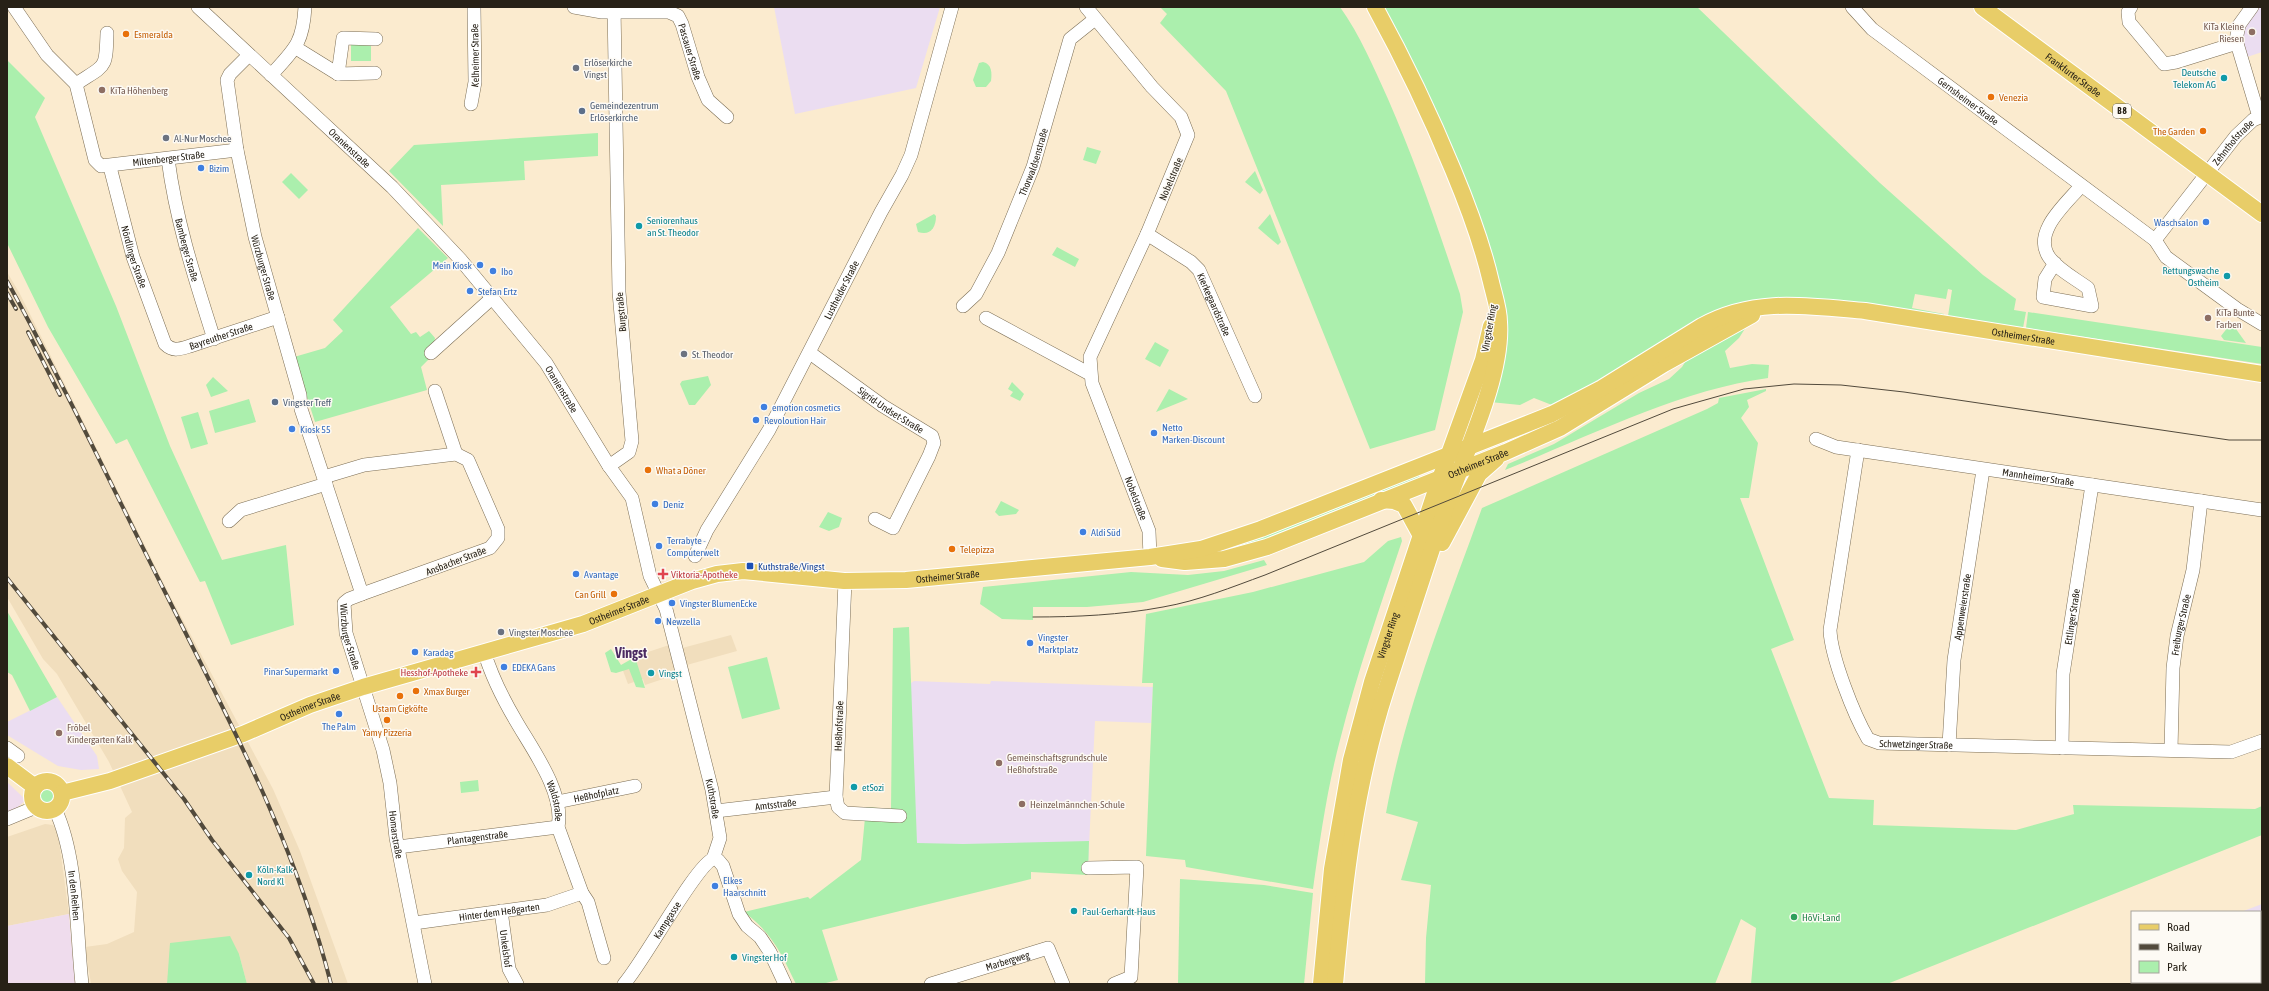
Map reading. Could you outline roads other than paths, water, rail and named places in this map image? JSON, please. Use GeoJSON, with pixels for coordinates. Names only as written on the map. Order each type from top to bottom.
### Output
{"type":"FeatureCollection","features":[{"type":"Feature","properties":{"kind":"main road","name":"Vingster Ring"},"geometry":{"type":"LineString","coordinates":[[1335,984],[1344,887],[1360,789],[1385,693],[1469,448],[1496,356],[1499,321],[1481,243],[1444,149],[1421,96],[1375,7]]}},
{"type":"Feature","properties":{"kind":"main road","name":"Frankfurter Straße"},"geometry":{"type":"LineString","coordinates":[[1982,7],[2262,214]]}},
{"type":"Feature","properties":{"kind":"main road","name":"Vingster Ring"},"geometry":{"type":"LineString","coordinates":[[1321,984],[1332,869],[1351,760],[1372,682],[1441,476],[1483,360],[1494,296]]}},
{"type":"Feature","properties":{"kind":"main road","name":"Ostheimer Straße"},"geometry":{"type":"LineString","coordinates":[[1204,554],[1261,529],[1449,456],[1574,404],[1725,321],[1784,305],[1821,306],[1864,311],[2262,374]]}},
{"type":"Feature","properties":{"kind":"main road","name":"Ostheimer Straße"},"geometry":{"type":"LineString","coordinates":[[62,793],[117,778],[243,734],[310,704],[484,651],[583,624],[692,581],[731,572],[772,573],[845,581],[906,580],[1150,557],[1204,554],[1224,559],[1267,547],[1441,476],[1506,452],[1560,428],[1725,321]]}},
{"type":"Feature","properties":{"kind":"main road"},"geometry":{"type":"LineString","coordinates":[[1426,573],[1479,474],[1506,452]]}},
{"type":"Feature","properties":{"kind":"main road"},"geometry":{"type":"LineString","coordinates":[[1381,500],[1394,501],[1404,505],[1421,536]]}},
{"type":"Feature","properties":{"kind":"main road"},"geometry":{"type":"LineString","coordinates":[[11,757],[35,786]]}},
{"type":"Feature","properties":{"kind":"main road"},"geometry":{"type":"LineString","coordinates":[[50,781],[60,787],[62,793],[61,802],[55,809],[42,810],[36,807],[32,797],[35,786],[39,783],[50,781]]}},
{"type":"Feature","properties":{"kind":"street"},"geometry":{"type":"LineString","coordinates":[[14,7],[47,55],[76,84],[104,66],[106,60],[107,33]]}},
{"type":"Feature","properties":{"kind":"street","name":"Oranienstraße"},"geometry":{"type":"LineString","coordinates":[[198,7],[403,199],[460,259],[546,363],[609,466]]}},
{"type":"Feature","properties":{"kind":"street"},"geometry":{"type":"LineString","coordinates":[[271,75],[296,48],[304,27],[306,7]]}},
{"type":"Feature","properties":{"kind":"street","name":"Kelheimer Straße"},"geometry":{"type":"LineString","coordinates":[[471,104],[475,94],[474,7]]}},
{"type":"Feature","properties":{"kind":"street","name":"Passauer Straße"},"geometry":{"type":"LineString","coordinates":[[574,7],[669,12],[678,16],[682,24],[698,77],[708,100],[727,117]]}},
{"type":"Feature","properties":{"kind":"street","name":"Lustheider Straße"},"geometry":{"type":"LineString","coordinates":[[694,556],[707,530],[769,430],[810,353],[816,336],[902,175],[910,155],[952,7]]}},
{"type":"Feature","properties":{"kind":"street","name":"Nobelstraße"},"geometry":{"type":"LineString","coordinates":[[1086,7],[1155,91],[1181,117],[1186,126],[1188,135],[1148,234],[1095,343],[1090,357],[1090,374],[1149,531],[1150,557]]}},
{"type":"Feature","properties":{"kind":"street"},"geometry":{"type":"LineString","coordinates":[[2130,7],[2128,12],[2129,22],[2155,56],[2164,64],[2176,62],[2237,43]]}},
{"type":"Feature","properties":{"kind":"street"},"geometry":{"type":"LineString","coordinates":[[2252,7],[2239,25],[2237,43],[2260,116]]}},
{"type":"Feature","properties":{"kind":"street","name":"Burgstraße"},"geometry":{"type":"LineString","coordinates":[[609,466],[629,452],[632,441],[618,252],[615,9]]}},
{"type":"Feature","properties":{"kind":"street","name":"Gernsheimer Straße"},"geometry":{"type":"LineString","coordinates":[[1858,9],[1872,29],[2155,240],[2166,257],[2237,309],[2262,324]]}},
{"type":"Feature","properties":{"kind":"street","name":"Thorwaldsenstraße"},"geometry":{"type":"LineString","coordinates":[[964,306],[976,294],[998,253],[1027,181],[1070,39],[1095,19]]}},
{"type":"Feature","properties":{"kind":"street"},"geometry":{"type":"LineString","coordinates":[[338,74],[343,38],[376,39]]}},
{"type":"Feature","properties":{"kind":"street"},"geometry":{"type":"LineString","coordinates":[[296,48],[338,74],[375,73]]}},
{"type":"Feature","properties":{"kind":"street","name":"Würzburger Straße"},"geometry":{"type":"LineString","coordinates":[[249,55],[230,74],[227,80],[237,150],[255,237],[300,395],[301,409],[362,594],[348,599],[344,604],[343,614],[346,634],[363,687]]}},
{"type":"Feature","properties":{"kind":"street","name":"Nördlinger Straße"},"geometry":{"type":"LineString","coordinates":[[76,84],[95,160],[106,167],[133,257],[165,344]]}},
{"type":"Feature","properties":{"kind":"street","name":"Zehnthofstraße"},"geometry":{"type":"LineString","coordinates":[[2207,173],[2238,134],[2260,116]]}},
{"type":"Feature","properties":{"kind":"street","name":"Miltenberger Straße"},"geometry":{"type":"LineString","coordinates":[[106,167],[237,150]]}},
{"type":"Feature","properties":{"kind":"street","name":"Bamberger Straße"},"geometry":{"type":"LineString","coordinates":[[168,159],[173,197],[181,233],[214,339]]}},
{"type":"Feature","properties":{"kind":"street"},"geometry":{"type":"LineString","coordinates":[[2155,240],[2207,173]]}},
{"type":"Feature","properties":{"kind":"street"},"geometry":{"type":"LineString","coordinates":[[2055,263],[2049,256],[2044,244],[2045,231],[2081,186]]}},
{"type":"Feature","properties":{"kind":"street","name":"Kierkegaardstraße"},"geometry":{"type":"LineString","coordinates":[[1148,234],[1191,262],[1199,270],[1255,396]]}},
{"type":"Feature","properties":{"kind":"street"},"geometry":{"type":"LineString","coordinates":[[431,353],[492,298]]}},
{"type":"Feature","properties":{"kind":"street","name":"Bayreuther Straße"},"geometry":{"type":"LineString","coordinates":[[165,344],[170,349],[176,350],[214,339],[278,317]]}},
{"type":"Feature","properties":{"kind":"street"},"geometry":{"type":"LineString","coordinates":[[986,318],[1090,374]]}},
{"type":"Feature","properties":{"kind":"street","name":"Sigrid-Undset-Straße"},"geometry":{"type":"LineString","coordinates":[[810,353],[883,406],[932,436],[934,443],[930,456],[893,528],[875,519]]}},
{"type":"Feature","properties":{"kind":"street"},"geometry":{"type":"LineString","coordinates":[[229,521],[241,510],[364,465],[456,454],[435,392]]}},
{"type":"Feature","properties":{"kind":"street","name":"Mannheimer Straße"},"geometry":{"type":"LineString","coordinates":[[1816,439],[1836,447],[1983,470],[2262,510]]}},
{"type":"Feature","properties":{"kind":"street","name":"Schwetzinger Straße"},"geometry":{"type":"LineString","coordinates":[[1858,450],[1830,630],[1834,652],[1861,727],[1868,739],[1879,743],[2231,752],[2262,741]]}},
{"type":"Feature","properties":{"kind":"street","name":"Ansbacher Straße"},"geometry":{"type":"LineString","coordinates":[[362,594],[490,548],[496,542],[498,529],[468,460],[456,454]]}},
{"type":"Feature","properties":{"kind":"street"},"geometry":{"type":"LineString","coordinates":[[609,466],[632,498],[650,576],[659,595]]}},
{"type":"Feature","properties":{"kind":"street","name":"Appenweierstraße"},"geometry":{"type":"LineString","coordinates":[[1949,745],[1954,660],[1983,470]]}},
{"type":"Feature","properties":{"kind":"street","name":"Ettlinger Straße"},"geometry":{"type":"LineString","coordinates":[[2062,748],[2063,674],[2092,486]]}},
{"type":"Feature","properties":{"kind":"street","name":"Freiburger Straße"},"geometry":{"type":"LineString","coordinates":[[2172,750],[2173,668],[2177,636],[2193,570],[2201,501]]}},
{"type":"Feature","properties":{"kind":"street","name":"Heßhofstraße"},"geometry":{"type":"LineString","coordinates":[[836,797],[845,581]]}},
{"type":"Feature","properties":{"kind":"street","name":"Kuthstraße"},"geometry":{"type":"LineString","coordinates":[[659,595],[669,622],[716,811],[720,838],[713,859]]}},
{"type":"Feature","properties":{"kind":"street","name":"Waldstraße"},"geometry":{"type":"LineString","coordinates":[[484,651],[488,666],[552,786],[560,817],[558,827],[582,893],[588,902],[604,958]]}},
{"type":"Feature","properties":{"kind":"street","name":"Homarstraße"},"geometry":{"type":"LineString","coordinates":[[363,687],[383,750],[390,783],[398,847],[425,984]]}},
{"type":"Feature","properties":{"kind":"street","name":"Heßhofplatz"},"geometry":{"type":"LineString","coordinates":[[557,802],[635,786]]}},
{"type":"Feature","properties":{"kind":"street"},"geometry":{"type":"LineString","coordinates":[[836,797],[838,807],[845,814],[900,816]]}},
{"type":"Feature","properties":{"kind":"street","name":"Amtsstraße"},"geometry":{"type":"LineString","coordinates":[[716,811],[836,797]]}},
{"type":"Feature","properties":{"kind":"street"},"geometry":{"type":"LineString","coordinates":[[7,819],[36,807]]}},
{"type":"Feature","properties":{"kind":"street","name":"In den Reihen"},"geometry":{"type":"LineString","coordinates":[[55,809],[65,835],[71,871],[82,984]]}},
{"type":"Feature","properties":{"kind":"street","name":"Plantagenstraße"},"geometry":{"type":"LineString","coordinates":[[398,847],[558,827]]}},
{"type":"Feature","properties":{"kind":"street"},"geometry":{"type":"LineString","coordinates":[[713,859],[718,860],[723,866],[739,914],[747,926],[760,937],[770,952],[785,984]]}},
{"type":"Feature","properties":{"kind":"street","name":"Kampgasse"},"geometry":{"type":"LineString","coordinates":[[624,984],[662,930],[698,872],[708,861],[713,859]]}},
{"type":"Feature","properties":{"kind":"street"},"geometry":{"type":"LineString","coordinates":[[1088,868],[1137,867],[1131,977],[1128,981],[1114,984]]}},
{"type":"Feature","properties":{"kind":"street","name":"Hinter dem Heßgarten"},"geometry":{"type":"LineString","coordinates":[[414,923],[547,904],[582,893]]}},
{"type":"Feature","properties":{"kind":"street","name":"Unkelshof"},"geometry":{"type":"LineString","coordinates":[[501,911],[509,969],[517,984]]}},
{"type":"Feature","properties":{"kind":"street","name":"Marbergweg"},"geometry":{"type":"LineString","coordinates":[[931,984],[1048,948],[1063,984]]}},
{"type":"Feature","properties":{"kind":"tram line"},"geometry":{"type":"LineString","coordinates":[[1033,617],[1115,614],[1147,610],[1176,604],[1227,589],[1265,575],[1673,409],[1744,389],[1794,384],[1841,385],[1904,392],[2229,440],[2262,440]]}},
{"type":"Feature","properties":{"kind":"railway"},"geometry":{"type":"LineString","coordinates":[[7,281],[48,357],[236,734],[258,782],[299,881],[331,984]]}},
{"type":"Feature","properties":{"kind":"railway"},"geometry":{"type":"LineString","coordinates":[[7,293],[16,309]]}},
{"type":"Feature","properties":{"kind":"railway"},"geometry":{"type":"LineString","coordinates":[[28,332],[60,395]]}},
{"type":"Feature","properties":{"kind":"railway"},"geometry":{"type":"LineString","coordinates":[[7,578],[184,799],[212,840],[289,938],[314,984]]}},
{"type":"Feature","properties":{"kind":"place","name":"KiTa Kleine Riesen"},"geometry":{"type":"Point","coordinates":[2252,32]}},
{"type":"Feature","properties":{"kind":"place","name":"Esmeralda"},"geometry":{"type":"Point","coordinates":[126,34]}},
{"type":"Feature","properties":{"kind":"place","name":"Erlöserkirche Vingst"},"geometry":{"type":"Point","coordinates":[576,68]}},
{"type":"Feature","properties":{"kind":"place","name":"Deutsche Telekom AG"},"geometry":{"type":"Point","coordinates":[2224,78]}},
{"type":"Feature","properties":{"kind":"place","name":"KiTa Höhenberg"},"geometry":{"type":"Point","coordinates":[102,90]}},
{"type":"Feature","properties":{"kind":"place","name":"Venezia"},"geometry":{"type":"Point","coordinates":[1991,97]}},
{"type":"Feature","properties":{"kind":"place","name":"Gemeindezentrum Erlöserkirche"},"geometry":{"type":"Point","coordinates":[582,111]}},
{"type":"Feature","properties":{"kind":"place","name":"The Garden"},"geometry":{"type":"Point","coordinates":[2203,131]}},
{"type":"Feature","properties":{"kind":"place","name":"Al-Nur Moschee"},"geometry":{"type":"Point","coordinates":[166,138]}},
{"type":"Feature","properties":{"kind":"place","name":"Bizim"},"geometry":{"type":"Point","coordinates":[201,168]}},
{"type":"Feature","properties":{"kind":"place","name":"Waschsalon"},"geometry":{"type":"Point","coordinates":[2206,222]}},
{"type":"Feature","properties":{"kind":"place","name":"Seniorenhaus an St. Theodor"},"geometry":{"type":"Point","coordinates":[639,226]}},
{"type":"Feature","properties":{"kind":"place","name":"Mein Kiosk"},"geometry":{"type":"Point","coordinates":[480,265]}},
{"type":"Feature","properties":{"kind":"place","name":"Ibo"},"geometry":{"type":"Point","coordinates":[493,271]}},
{"type":"Feature","properties":{"kind":"place","name":"Rettungswache Ostheim"},"geometry":{"type":"Point","coordinates":[2227,276]}},
{"type":"Feature","properties":{"kind":"place","name":"Stefan Ertz"},"geometry":{"type":"Point","coordinates":[470,291]}},
{"type":"Feature","properties":{"kind":"place","name":"KiTa Bunte Farben"},"geometry":{"type":"Point","coordinates":[2208,318]}},
{"type":"Feature","properties":{"kind":"place","name":"St. Theodor"},"geometry":{"type":"Point","coordinates":[684,354]}},
{"type":"Feature","properties":{"kind":"place","name":"Vingster Treff"},"geometry":{"type":"Point","coordinates":[275,402]}},
{"type":"Feature","properties":{"kind":"place","name":"emotion cosmetics"},"geometry":{"type":"Point","coordinates":[764,407]}},
{"type":"Feature","properties":{"kind":"place","name":"Revoloution Hair"},"geometry":{"type":"Point","coordinates":[756,420]}},
{"type":"Feature","properties":{"kind":"place","name":"Kiosk 55"},"geometry":{"type":"Point","coordinates":[292,429]}},
{"type":"Feature","properties":{"kind":"place","name":"Netto Marken-Discount"},"geometry":{"type":"Point","coordinates":[1154,433]}},
{"type":"Feature","properties":{"kind":"place","name":"What a Döner"},"geometry":{"type":"Point","coordinates":[648,470]}},
{"type":"Feature","properties":{"kind":"place","name":"Deniz"},"geometry":{"type":"Point","coordinates":[655,504]}},
{"type":"Feature","properties":{"kind":"place","name":"Aldi Süd"},"geometry":{"type":"Point","coordinates":[1083,532]}},
{"type":"Feature","properties":{"kind":"place","name":"Terrabyte - Computerwelt"},"geometry":{"type":"Point","coordinates":[659,546]}},
{"type":"Feature","properties":{"kind":"place","name":"Telepizza"},"geometry":{"type":"Point","coordinates":[952,549]}},
{"type":"Feature","properties":{"kind":"place","name":"Kuthstraße/Vingst"},"geometry":{"type":"Point","coordinates":[750,566]}},
{"type":"Feature","properties":{"kind":"place","name":"Avantage"},"geometry":{"type":"Point","coordinates":[576,574]}},
{"type":"Feature","properties":{"kind":"place","name":"Viktoria-Apotheke"},"geometry":{"type":"Point","coordinates":[663,574]}},
{"type":"Feature","properties":{"kind":"place","name":"Can Grill"},"geometry":{"type":"Point","coordinates":[614,594]}},
{"type":"Feature","properties":{"kind":"place","name":"Vingster BlumenEcke"},"geometry":{"type":"Point","coordinates":[672,603]}},
{"type":"Feature","properties":{"kind":"place","name":"Newzella"},"geometry":{"type":"Point","coordinates":[658,621]}},
{"type":"Feature","properties":{"kind":"place","name":"Vingster Moschee"},"geometry":{"type":"Point","coordinates":[501,632]}},
{"type":"Feature","properties":{"kind":"place","name":"Vingster Marktplatz"},"geometry":{"type":"Point","coordinates":[1030,643]}},
{"type":"Feature","properties":{"kind":"place","name":"Karadag"},"geometry":{"type":"Point","coordinates":[415,652]}},
{"type":"Feature","properties":{"kind":"place","name":"EDEKA Gans"},"geometry":{"type":"Point","coordinates":[504,667]}},
{"type":"Feature","properties":{"kind":"place","name":"Pinar Supermarkt"},"geometry":{"type":"Point","coordinates":[336,671]}},
{"type":"Feature","properties":{"kind":"place","name":"Hesshof-Apotheke"},"geometry":{"type":"Point","coordinates":[476,672]}},
{"type":"Feature","properties":{"kind":"place","name":"Vingst"},"geometry":{"type":"Point","coordinates":[651,673]}},
{"type":"Feature","properties":{"kind":"place","name":"Xmax Burger"},"geometry":{"type":"Point","coordinates":[416,691]}},
{"type":"Feature","properties":{"kind":"place","name":"Ustam Cigköfte"},"geometry":{"type":"Point","coordinates":[400,696]}},
{"type":"Feature","properties":{"kind":"place","name":"The Palm"},"geometry":{"type":"Point","coordinates":[339,714]}},
{"type":"Feature","properties":{"kind":"place","name":"Yamy Pizzeria"},"geometry":{"type":"Point","coordinates":[387,720]}},
{"type":"Feature","properties":{"kind":"place","name":"Fröbel Kindergarten Kalk"},"geometry":{"type":"Point","coordinates":[59,733]}},
{"type":"Feature","properties":{"kind":"place","name":"Gemeinschaftsgrundschule Heßhofstraße"},"geometry":{"type":"Point","coordinates":[999,763]}},
{"type":"Feature","properties":{"kind":"place","name":"etSozi"},"geometry":{"type":"Point","coordinates":[854,787]}},
{"type":"Feature","properties":{"kind":"place","name":"Heinzelmännchen-Schule"},"geometry":{"type":"Point","coordinates":[1022,804]}},
{"type":"Feature","properties":{"kind":"place","name":"Köln-Kalk Nord Kl"},"geometry":{"type":"Point","coordinates":[249,875]}},
{"type":"Feature","properties":{"kind":"place","name":"Elkes Haarschnitt"},"geometry":{"type":"Point","coordinates":[715,886]}},
{"type":"Feature","properties":{"kind":"place","name":"Paul-Gerhardt-Haus"},"geometry":{"type":"Point","coordinates":[1074,911]}},
{"type":"Feature","properties":{"kind":"place","name":"HöVi-Land"},"geometry":{"type":"Point","coordinates":[1794,917]}},
{"type":"Feature","properties":{"kind":"place","name":"Vingster Hof"},"geometry":{"type":"Point","coordinates":[734,957]}},
{"type":"Feature","properties":{"kind":"district","name":"Vingst"},"geometry":{"type":"Point","coordinates":[631,653]}}]}
